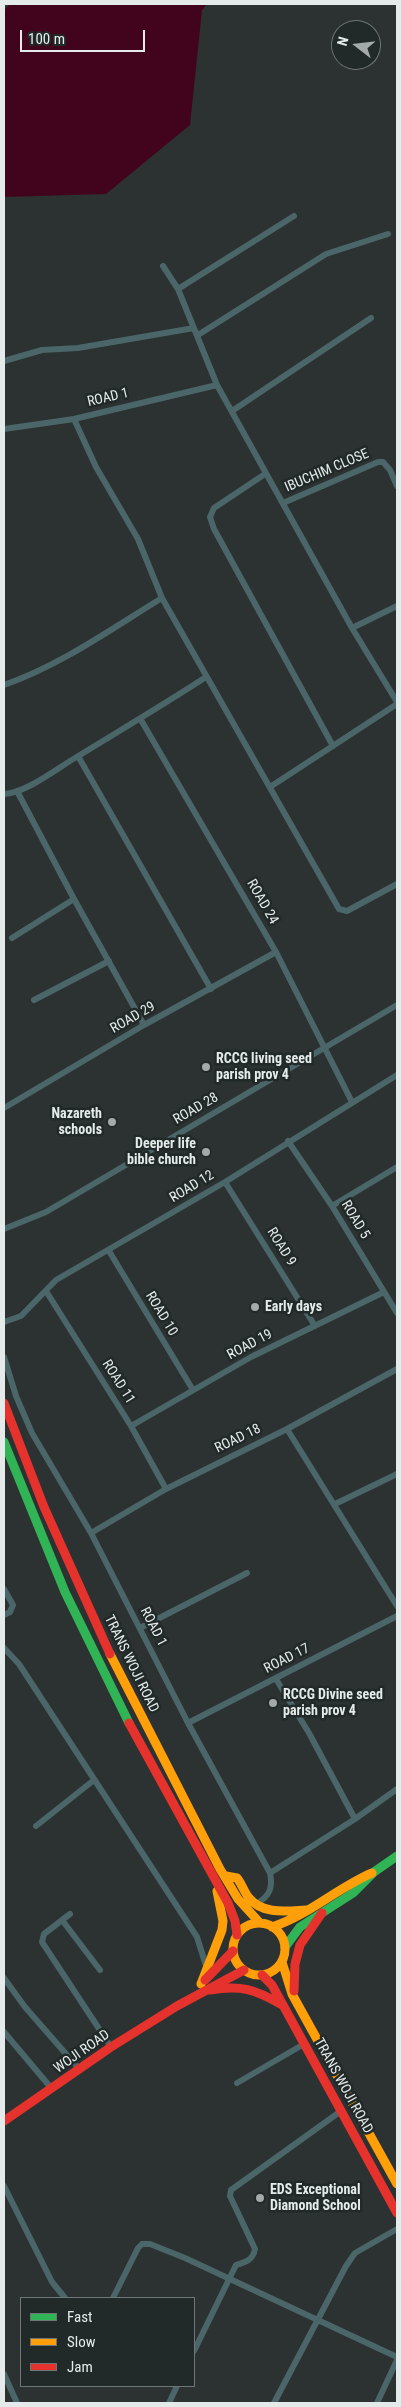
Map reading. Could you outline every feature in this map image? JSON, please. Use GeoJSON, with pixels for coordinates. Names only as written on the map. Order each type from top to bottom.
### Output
{"type":"FeatureCollection","features":[{"type":"Feature","properties":{"kind":"main road","name":"TRANS WOJI ROAD"},"geometry":{"type":"LineString","coordinates":[[4,1403],[68,1563],[116,1668],[226,1876],[248,1913],[260,1923]]}},
{"type":"Feature","properties":{"kind":"main road","name":"TRANS WOJI ROAD"},"geometry":{"type":"LineString","coordinates":[[4,1442],[65,1592],[126,1718],[216,1883],[235,1921],[237,1935]]}},
{"type":"Feature","properties":{"kind":"main road"},"geometry":{"type":"LineString","coordinates":[[233,1951],[235,1959],[244,1970],[262,1975],[270,1973],[282,1962],[285,1947],[300,1927],[353,1893],[374,1872],[397,1856]]}},
{"type":"Feature","properties":{"kind":"main road"},"geometry":{"type":"LineString","coordinates":[[272,1927],[290,1921],[356,1878],[374,1872]]}},
{"type":"Feature","properties":{"kind":"main road"},"geometry":{"type":"LineString","coordinates":[[226,1876],[237,1878],[249,1899],[256,1904],[277,1911],[308,1909]]}},
{"type":"Feature","properties":{"kind":"main road"},"geometry":{"type":"LineString","coordinates":[[202,1988],[222,1930],[223,1921],[216,1883]]}},
{"type":"Feature","properties":{"kind":"main road"},"geometry":{"type":"LineString","coordinates":[[294,1996],[294,1968],[298,1950],[304,1939],[318,1924],[322,1913]]}},
{"type":"Feature","properties":{"kind":"main road"},"geometry":{"type":"LineString","coordinates":[[202,1988],[233,1951],[237,1935],[251,1924],[260,1923],[272,1927],[282,1936],[285,1947]]}},
{"type":"Feature","properties":{"kind":"main road","name":"TRANS WOJI ROAD"},"geometry":{"type":"LineString","coordinates":[[282,1962],[294,1996],[397,2184]]}},
{"type":"Feature","properties":{"kind":"main road","name":"WOJI ROAD"},"geometry":{"type":"LineString","coordinates":[[4,2121],[202,1988],[244,1970]]}},
{"type":"Feature","properties":{"kind":"main road","name":"TRANS WOJI ROAD"},"geometry":{"type":"LineString","coordinates":[[262,1975],[272,1985],[284,2006],[397,2213]]}},
{"type":"Feature","properties":{"kind":"main road"},"geometry":{"type":"LineString","coordinates":[[202,1988],[243,1986],[263,1994],[284,2006]]}},
{"type":"Feature","properties":{"kind":"street"},"geometry":{"type":"LineString","coordinates":[[178,289],[294,216]]}},
{"type":"Feature","properties":{"kind":"street"},"geometry":{"type":"LineString","coordinates":[[198,335],[326,254],[388,234]]}},
{"type":"Feature","properties":{"kind":"street"},"geometry":{"type":"LineString","coordinates":[[163,266],[178,289],[218,385],[265,474],[352,628],[397,703],[270,787]]}},
{"type":"Feature","properties":{"kind":"street"},"geometry":{"type":"LineString","coordinates":[[232,411],[371,318]]}},
{"type":"Feature","properties":{"kind":"street"},"geometry":{"type":"LineString","coordinates":[[4,360],[42,350],[78,348],[194,328]]}},
{"type":"Feature","properties":{"kind":"street","name":"ROAD 1"},"geometry":{"type":"LineString","coordinates":[[4,429],[74,418],[218,385]]}},
{"type":"Feature","properties":{"kind":"street"},"geometry":{"type":"LineString","coordinates":[[74,418],[96,467],[138,539],[162,598],[339,909],[347,911],[397,884]]}},
{"type":"Feature","properties":{"kind":"street","name":"IBUCHIM CLOSE"},"geometry":{"type":"LineString","coordinates":[[283,503],[378,462],[383,462],[387,465],[397,486]]}},
{"type":"Feature","properties":{"kind":"street"},"geometry":{"type":"LineString","coordinates":[[265,474],[214,508],[210,517],[214,529],[333,746]]}},
{"type":"Feature","properties":{"kind":"street"},"geometry":{"type":"LineString","coordinates":[[4,685],[32,675],[47,667],[162,598]]}},
{"type":"Feature","properties":{"kind":"street"},"geometry":{"type":"LineString","coordinates":[[352,628],[397,606]]}},
{"type":"Feature","properties":{"kind":"street"},"geometry":{"type":"LineString","coordinates":[[4,794],[18,791],[141,720],[206,677]]}},
{"type":"Feature","properties":{"kind":"street","name":"ROAD 24"},"geometry":{"type":"LineString","coordinates":[[141,720],[276,952],[352,1102]]}},
{"type":"Feature","properties":{"kind":"street"},"geometry":{"type":"LineString","coordinates":[[78,756],[211,989]]}},
{"type":"Feature","properties":{"kind":"street"},"geometry":{"type":"LineString","coordinates":[[18,791],[74,899],[144,1025]]}},
{"type":"Feature","properties":{"kind":"street"},"geometry":{"type":"LineString","coordinates":[[12,938],[74,899]]}},
{"type":"Feature","properties":{"kind":"street","name":"ROAD 29"},"geometry":{"type":"LineString","coordinates":[[4,1108],[144,1025],[276,952]]}},
{"type":"Feature","properties":{"kind":"street"},"geometry":{"type":"LineString","coordinates":[[34,1000],[109,961]]}},
{"type":"Feature","properties":{"kind":"street","name":"ROAD 28"},"geometry":{"type":"LineString","coordinates":[[4,1229],[46,1212],[397,1005]]}},
{"type":"Feature","properties":{"kind":"street","name":"ROAD 12"},"geometry":{"type":"LineString","coordinates":[[4,1322],[21,1316],[56,1280],[225,1182],[397,1075]]}},
{"type":"Feature","properties":{"kind":"street","name":"ROAD 5"},"geometry":{"type":"LineString","coordinates":[[288,1142],[332,1206],[397,1313]]}},
{"type":"Feature","properties":{"kind":"street"},"geometry":{"type":"LineString","coordinates":[[332,1206],[397,1167]]}},
{"type":"Feature","properties":{"kind":"street","name":"ROAD 9"},"geometry":{"type":"LineString","coordinates":[[225,1182],[315,1326]]}},
{"type":"Feature","properties":{"kind":"street","name":"ROAD 10"},"geometry":{"type":"LineString","coordinates":[[109,1251],[193,1390]]}},
{"type":"Feature","properties":{"kind":"street","name":"ROAD 11"},"geometry":{"type":"LineString","coordinates":[[46,1291],[131,1426],[166,1489]]}},
{"type":"Feature","properties":{"kind":"street","name":"ROAD 19"},"geometry":{"type":"LineString","coordinates":[[131,1426],[251,1357],[384,1292]]}},
{"type":"Feature","properties":{"kind":"street","name":"ROAD 1"},"geometry":{"type":"LineString","coordinates":[[4,1357],[16,1396],[32,1433],[91,1532],[188,1724],[270,1873]]}},
{"type":"Feature","properties":{"kind":"street","name":"ROAD 18"},"geometry":{"type":"LineString","coordinates":[[91,1532],[166,1489],[288,1429],[397,1369]]}},
{"type":"Feature","properties":{"kind":"street"},"geometry":{"type":"LineString","coordinates":[[288,1429],[397,1606]]}},
{"type":"Feature","properties":{"kind":"street"},"geometry":{"type":"LineString","coordinates":[[335,1504],[397,1474]]}},
{"type":"Feature","properties":{"kind":"street"},"geometry":{"type":"LineString","coordinates":[[140,1628],[247,1573]]}},
{"type":"Feature","properties":{"kind":"street"},"geometry":{"type":"LineString","coordinates":[[4,1589],[12,1605],[10,1612],[4,1615]]}},
{"type":"Feature","properties":{"kind":"street","name":"ROAD 17"},"geometry":{"type":"LineString","coordinates":[[188,1724],[397,1616]]}},
{"type":"Feature","properties":{"kind":"street"},"geometry":{"type":"LineString","coordinates":[[4,1648],[19,1664],[197,1938],[207,1970]]}},
{"type":"Feature","properties":{"kind":"street"},"geometry":{"type":"LineString","coordinates":[[276,1680],[309,1733],[355,1819]]}},
{"type":"Feature","properties":{"kind":"street"},"geometry":{"type":"LineString","coordinates":[[36,1826],[94,1780]]}},
{"type":"Feature","properties":{"kind":"street"},"geometry":{"type":"LineString","coordinates":[[256,1904],[270,1892],[272,1885],[270,1873],[355,1819],[397,1789]]}},
{"type":"Feature","properties":{"kind":"street"},"geometry":{"type":"LineString","coordinates":[[70,1914],[44,1934],[42,1942],[111,2048]]}},
{"type":"Feature","properties":{"kind":"street"},"geometry":{"type":"LineString","coordinates":[[62,1920],[100,1970]]}},
{"type":"Feature","properties":{"kind":"street"},"geometry":{"type":"LineString","coordinates":[[4,1978],[25,2007],[80,2070]]}},
{"type":"Feature","properties":{"kind":"street"},"geometry":{"type":"LineString","coordinates":[[4,2032],[52,2089]]}},
{"type":"Feature","properties":{"kind":"street"},"geometry":{"type":"LineString","coordinates":[[236,2083],[304,2044]]}},
{"type":"Feature","properties":{"kind":"street"},"geometry":{"type":"LineString","coordinates":[[195,2349],[236,2265],[249,2261],[254,2256],[255,2249],[230,2196],[232,2190],[341,2111]]}},
{"type":"Feature","properties":{"kind":"street"},"geometry":{"type":"LineString","coordinates":[[4,2186],[52,2282],[64,2297]]}},
{"type":"Feature","properties":{"kind":"street"},"geometry":{"type":"LineString","coordinates":[[274,2403],[346,2266],[355,2253],[397,2229]]}},
{"type":"Feature","properties":{"kind":"street"},"geometry":{"type":"LineString","coordinates":[[114,2297],[138,2248],[142,2244],[150,2244],[185,2258],[397,2358],[377,2403]]}},
{"type":"Feature","properties":{"kind":"street"},"geometry":{"type":"LineString","coordinates":[[4,2374],[17,2403]]}},
{"type":"Feature","properties":{"kind":"street"},"geometry":{"type":"LineString","coordinates":[[169,2403],[177,2387]]}},
{"type":"Feature","properties":{"kind":"shaded area"},"geometry":{"type":"Polygon","coordinates":[[[10,4],[207,4],[202,10],[190,125],[106,194],[4,197],[4,10],[10,4]]]}},
{"type":"Feature","properties":{"kind":"traffic: fast"},"geometry":{"type":"LineString","coordinates":[[4,1442],[65,1592],[129,1723]]}},
{"type":"Feature","properties":{"kind":"traffic: fast"},"geometry":{"type":"LineString","coordinates":[[285,1947],[300,1927],[353,1893],[374,1872],[397,1856]]}},
{"type":"Feature","properties":{"kind":"traffic: slow"},"geometry":{"type":"LineString","coordinates":[[110,1654],[220,1869],[238,1899],[260,1923]]}},
{"type":"Feature","properties":{"kind":"traffic: slow"},"geometry":{"type":"LineString","coordinates":[[272,1927],[311,1909],[347,1886],[372,1873]]}},
{"type":"Feature","properties":{"kind":"traffic: slow"},"geometry":{"type":"LineString","coordinates":[[226,1876],[237,1878],[249,1898],[268,1910],[306,1910]]}},
{"type":"Feature","properties":{"kind":"traffic: slow"},"geometry":{"type":"LineString","coordinates":[[201,1984],[222,1930],[223,1921],[217,1891]]}},
{"type":"Feature","properties":{"kind":"traffic: slow"},"geometry":{"type":"LineString","coordinates":[[259,1923],[269,1925],[277,1931],[283,1939],[285,1949],[283,1959],[277,1967],[269,1973],[259,1975],[249,1973],[241,1967],[235,1959],[233,1949],[235,1939],[241,1931],[249,1925],[259,1923]]}},
{"type":"Feature","properties":{"kind":"traffic: slow"},"geometry":{"type":"LineString","coordinates":[[282,1962],[292,1994],[397,2184]]}},
{"type":"Feature","properties":{"kind":"traffic: jam"},"geometry":{"type":"LineString","coordinates":[[4,1403],[44,1507],[110,1654]]}},
{"type":"Feature","properties":{"kind":"traffic: jam"},"geometry":{"type":"LineString","coordinates":[[129,1723],[228,1903],[235,1921],[237,1935]]}},
{"type":"Feature","properties":{"kind":"traffic: jam"},"geometry":{"type":"LineString","coordinates":[[294,1991],[295,1964],[300,1945],[322,1913]]}},
{"type":"Feature","properties":{"kind":"traffic: jam"},"geometry":{"type":"LineString","coordinates":[[205,1980],[233,1951]]}},
{"type":"Feature","properties":{"kind":"traffic: jam"},"geometry":{"type":"LineString","coordinates":[[4,2121],[111,2047],[177,2006],[244,1970]]}},
{"type":"Feature","properties":{"kind":"traffic: jam"},"geometry":{"type":"LineString","coordinates":[[262,1975],[272,1985],[397,2213]]}},
{"type":"Feature","properties":{"kind":"traffic: jam"},"geometry":{"type":"LineString","coordinates":[[210,1990],[239,1988],[264,1995],[282,2005]]}},
{"type":"Feature","properties":{"kind":"place","name":"RCCG living seed parish prov 4"},"geometry":{"type":"Point","coordinates":[206,1067]}},
{"type":"Feature","properties":{"kind":"place","name":"Nazareth schools"},"geometry":{"type":"Point","coordinates":[112,1122]}},
{"type":"Feature","properties":{"kind":"place","name":"Deeper life bible church"},"geometry":{"type":"Point","coordinates":[206,1152]}},
{"type":"Feature","properties":{"kind":"place","name":"Early days"},"geometry":{"type":"Point","coordinates":[255,1307]}},
{"type":"Feature","properties":{"kind":"place","name":"RCCG Divine seed parish prov 4"},"geometry":{"type":"Point","coordinates":[273,1703]}},
{"type":"Feature","properties":{"kind":"place","name":"EDS Exceptional Diamond School"},"geometry":{"type":"Point","coordinates":[260,2198]}}]}
